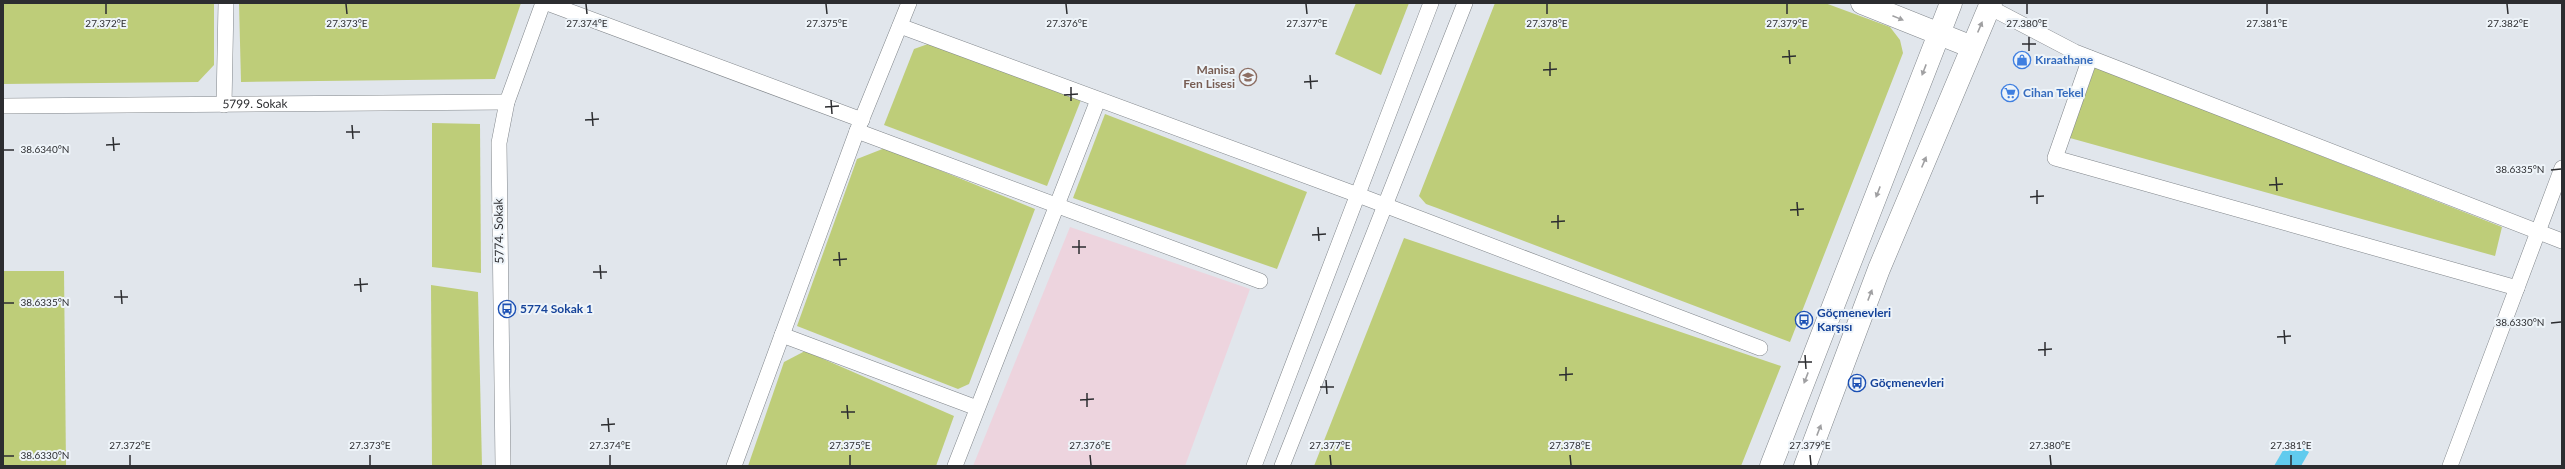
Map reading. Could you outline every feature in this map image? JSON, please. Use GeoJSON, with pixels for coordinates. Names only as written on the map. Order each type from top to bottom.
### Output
{"type":"FeatureCollection","features":[{"type":"Feature","properties":{"kind":"main road"},"geometry":{"type":"LineString","coordinates":[[1862,3],[1972,47]]}},
{"type":"Feature","properties":{"kind":"main road"},"geometry":{"type":"LineString","coordinates":[[1771,466],[1951,3]]}},
{"type":"Feature","properties":{"kind":"main road"},"geometry":{"type":"LineString","coordinates":[[1805,466],[1879,269],[1972,47],[1986,4]]}},
{"type":"Feature","properties":{"kind":"street"},"geometry":{"type":"LineString","coordinates":[[224,105],[226,3]]}},
{"type":"Feature","properties":{"kind":"street","name":"5774. Sokak"},"geometry":{"type":"LineString","coordinates":[[503,466],[498,179],[499,143],[507,102],[543,3]]}},
{"type":"Feature","properties":{"kind":"street"},"geometry":{"type":"LineString","coordinates":[[547,3],[860,125],[1056,205],[1260,281]]}},
{"type":"Feature","properties":{"kind":"street"},"geometry":{"type":"LineString","coordinates":[[734,466],[860,125],[909,3]]}},
{"type":"Feature","properties":{"kind":"street"},"geometry":{"type":"LineString","coordinates":[[1254,466],[1431,3]]}},
{"type":"Feature","properties":{"kind":"street"},"geometry":{"type":"LineString","coordinates":[[1282,466],[1465,3]]}},
{"type":"Feature","properties":{"kind":"street"},"geometry":{"type":"LineString","coordinates":[[1986,4],[2050,40],[2090,58],[2538,234],[2562,241]]}},
{"type":"Feature","properties":{"kind":"street"},"geometry":{"type":"LineString","coordinates":[[900,26],[1358,195],[1760,348]]}},
{"type":"Feature","properties":{"kind":"street"},"geometry":{"type":"LineString","coordinates":[[2090,58],[2054,158],[2517,288]]}},
{"type":"Feature","properties":{"kind":"street"},"geometry":{"type":"LineString","coordinates":[[955,466],[1098,100]]}},
{"type":"Feature","properties":{"kind":"street","name":"5799. Sokak"},"geometry":{"type":"LineString","coordinates":[[3,106],[507,102]]}},
{"type":"Feature","properties":{"kind":"street"},"geometry":{"type":"LineString","coordinates":[[2450,466],[2562,168]]}},
{"type":"Feature","properties":{"kind":"street"},"geometry":{"type":"LineString","coordinates":[[782,335],[977,408]]}},
{"type":"Feature","properties":{"kind":"shaded area"},"geometry":{"type":"Polygon","coordinates":[[[1070,227],[1250,289],[1185,466],[973,466],[1070,227]]]}},
{"type":"Feature","properties":{"kind":"green space"},"geometry":{"type":"Polygon","coordinates":[[[3,3],[214,3],[214,65],[198,82],[3,84],[3,3]]]}},
{"type":"Feature","properties":{"kind":"green space"},"geometry":{"type":"Polygon","coordinates":[[[239,3],[521,3],[495,79],[241,82],[239,3]]]}},
{"type":"Feature","properties":{"kind":"green space"},"geometry":{"type":"Polygon","coordinates":[[[1356,3],[1409,3],[1381,75],[1335,54],[1356,3]]]}},
{"type":"Feature","properties":{"kind":"green space"},"geometry":{"type":"Polygon","coordinates":[[[1495,3],[1825,3],[1890,27],[1900,40],[1903,53],[1790,342],[1426,204],[1419,196],[1495,3]]]}},
{"type":"Feature","properties":{"kind":"green space"},"geometry":{"type":"Polygon","coordinates":[[[928,44],[1081,100],[1047,186],[884,125],[914,49],[928,44]]]}},
{"type":"Feature","properties":{"kind":"green space"},"geometry":{"type":"Polygon","coordinates":[[[2095,67],[2502,227],[2495,256],[2070,138],[2095,67]]]}},
{"type":"Feature","properties":{"kind":"green space"},"geometry":{"type":"Polygon","coordinates":[[[1105,114],[1307,192],[1277,269],[1073,198],[1105,114]]]}},
{"type":"Feature","properties":{"kind":"green space"},"geometry":{"type":"Polygon","coordinates":[[[432,123],[480,124],[481,273],[432,267],[432,123]]]}},
{"type":"Feature","properties":{"kind":"green space"},"geometry":{"type":"Polygon","coordinates":[[[885,148],[1035,209],[969,384],[958,389],[797,326],[857,159],[885,148]]]}},
{"type":"Feature","properties":{"kind":"green space"},"geometry":{"type":"Polygon","coordinates":[[[1404,238],[1781,366],[1741,466],[1314,466],[1404,238]]]}},
{"type":"Feature","properties":{"kind":"green space"},"geometry":{"type":"Polygon","coordinates":[[[3,271],[64,271],[66,466],[3,466],[3,271]]]}},
{"type":"Feature","properties":{"kind":"green space"},"geometry":{"type":"Polygon","coordinates":[[[431,285],[478,292],[482,466],[432,466],[431,285]]]}},
{"type":"Feature","properties":{"kind":"green space"},"geometry":{"type":"Polygon","coordinates":[[[805,351],[954,416],[936,466],[748,466],[784,362],[805,351]]]}},
{"type":"Feature","properties":{"kind":"water"},"geometry":{"type":"Polygon","coordinates":[[[2289,440],[2309,452],[2301,466],[2274,466],[2289,440]]]}},
{"type":"Feature","properties":{"kind":"place","name":"Kıraathane"},"geometry":{"type":"Point","coordinates":[2022,60]}},
{"type":"Feature","properties":{"kind":"place","name":"Manisa Fen Lisesi"},"geometry":{"type":"Point","coordinates":[1248,77]}},
{"type":"Feature","properties":{"kind":"place","name":"Cihan Tekel"},"geometry":{"type":"Point","coordinates":[2010,93]}},
{"type":"Feature","properties":{"kind":"place","name":"5774 Sokak 1"},"geometry":{"type":"Point","coordinates":[507,309]}},
{"type":"Feature","properties":{"kind":"place","name":"Göçmenevleri Karşısı"},"geometry":{"type":"Point","coordinates":[1804,320]}},
{"type":"Feature","properties":{"kind":"place","name":"Göçmenevleri"},"geometry":{"type":"Point","coordinates":[1857,383]}}]}
